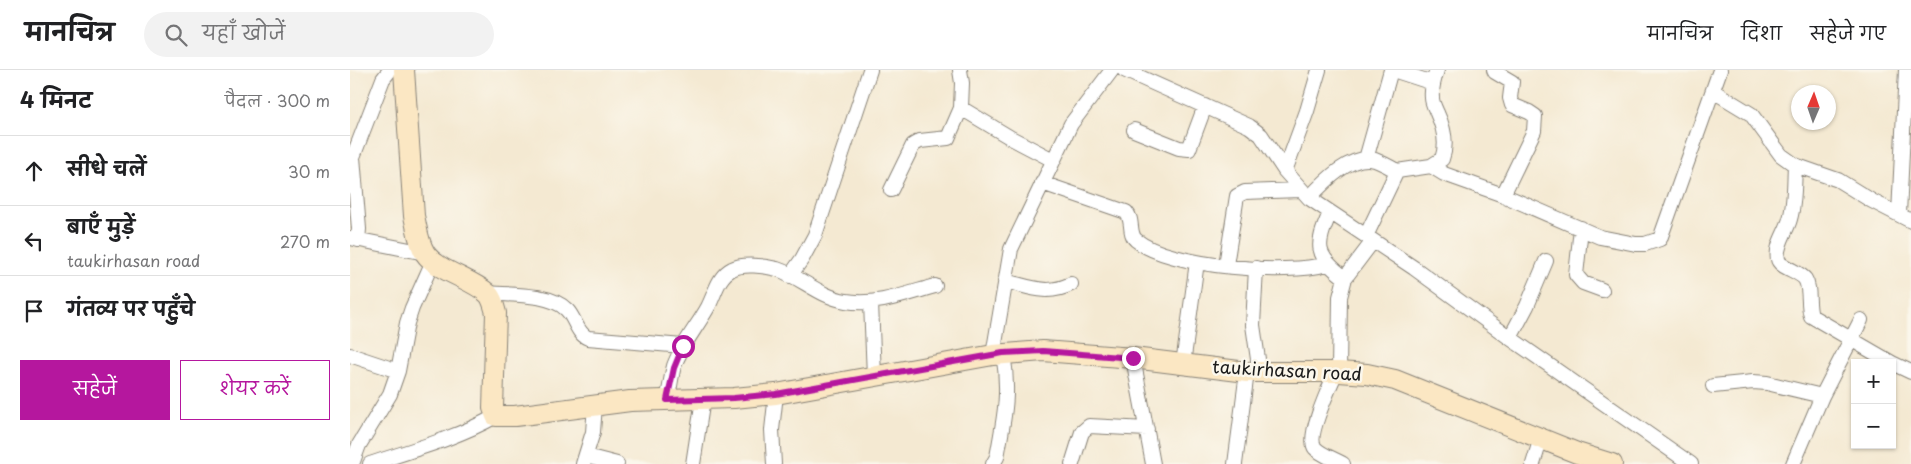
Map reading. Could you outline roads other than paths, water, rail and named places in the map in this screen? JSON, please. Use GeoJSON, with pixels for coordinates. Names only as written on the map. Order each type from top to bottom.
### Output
{"type":"FeatureCollection","features":[{"type":"Feature","properties":{"kind":"street"},"geometry":{"type":"LineString","coordinates":[[390,70],[383,79],[353,157],[359,229],[354,239],[429,257],[488,293],[551,300],[569,311],[583,336],[588,338],[683,346]]}},
{"type":"Feature","properties":{"kind":"street"},"geometry":{"type":"LineString","coordinates":[[352,464],[359,445],[390,394],[398,371],[410,316],[429,257],[418,239],[414,216],[404,70]]}},
{"type":"Feature","properties":{"kind":"street"},"geometry":{"type":"LineString","coordinates":[[790,276],[814,235],[870,70]]}},
{"type":"Feature","properties":{"kind":"street"},"geometry":{"type":"LineString","coordinates":[[891,190],[912,145],[920,141],[948,138],[961,108],[962,83],[960,70]]}},
{"type":"Feature","properties":{"kind":"street"},"geometry":{"type":"LineString","coordinates":[[993,464],[997,457],[1007,400],[1007,376],[998,354],[1004,282],[1011,249],[1070,124],[1112,70]]}},
{"type":"Feature","properties":{"kind":"street"},"geometry":{"type":"LineString","coordinates":[[1126,70],[1248,126],[1261,135],[1285,171],[1304,194],[1414,268],[1510,338],[1691,464]]}},
{"type":"Feature","properties":{"kind":"street"},"geometry":{"type":"LineString","coordinates":[[1285,171],[1307,111],[1319,70]]}},
{"type":"Feature","properties":{"kind":"street"},"geometry":{"type":"LineString","coordinates":[[1226,265],[1236,196],[1245,192],[1304,194],[1353,162],[1366,159],[1375,160],[1397,170],[1431,166],[1442,160],[1445,151],[1443,129],[1432,99],[1435,76],[1392,70],[1366,159]]}},
{"type":"Feature","properties":{"kind":"street"},"geometry":{"type":"LineString","coordinates":[[1494,70],[1512,82],[1510,98],[1512,105],[1535,116],[1534,131],[1503,195]]}},
{"type":"Feature","properties":{"kind":"street"},"geometry":{"type":"LineString","coordinates":[[1431,166],[1444,174],[1503,195],[1600,237],[1645,244],[1660,239],[1720,70]]}},
{"type":"Feature","properties":{"kind":"street"},"geometry":{"type":"LineString","coordinates":[[1712,91],[1751,114],[1781,155],[1795,166],[1838,180],[1872,202],[1905,217],[1908,117],[1906,70]]}},
{"type":"Feature","properties":{"kind":"street"},"geometry":{"type":"LineString","coordinates":[[1134,130],[1180,148],[1189,149],[1205,106]]}},
{"type":"Feature","properties":{"kind":"street"},"geometry":{"type":"LineString","coordinates":[[961,108],[1011,138],[1053,160]]}},
{"type":"Feature","properties":{"kind":"street"},"geometry":{"type":"LineString","coordinates":[[1795,166],[1790,220],[1778,249],[1777,257],[1779,262],[1802,275],[1806,280],[1808,286],[1808,306],[1811,316],[1885,359]]}},
{"type":"Feature","properties":{"kind":"street"},"geometry":{"type":"LineString","coordinates":[[1343,464],[1316,449],[1312,442],[1315,428],[1337,372],[1340,297],[1345,278],[1369,238],[1397,170]]}},
{"type":"Feature","properties":{"kind":"street"},"geometry":{"type":"LineString","coordinates":[[1042,183],[1126,212],[1130,216],[1132,233],[1135,240],[1181,259],[1256,268],[1314,268],[1327,264]]}},
{"type":"Feature","properties":{"kind":"street"},"geometry":{"type":"LineString","coordinates":[[1330,213],[1321,233],[1320,244],[1327,264],[1345,278]]}},
{"type":"Feature","properties":{"kind":"street"},"geometry":{"type":"LineString","coordinates":[[1581,228],[1576,275],[1582,284],[1602,290]]}},
{"type":"Feature","properties":{"kind":"street"},"geometry":{"type":"LineString","coordinates":[[1510,338],[1527,306],[1546,261]]}},
{"type":"Feature","properties":{"kind":"street"},"geometry":{"type":"LineString","coordinates":[[1183,364],[1197,262]]}},
{"type":"Feature","properties":{"kind":"street"},"geometry":{"type":"LineString","coordinates":[[667,400],[674,368],[683,346],[708,306],[717,285],[732,268],[741,266],[770,268],[790,276],[817,291],[844,301],[871,303],[935,286]]}},
{"type":"Feature","properties":{"kind":"street"},"geometry":{"type":"LineString","coordinates":[[1235,464],[1253,372],[1256,268]]}},
{"type":"Feature","properties":{"kind":"street"},"geometry":{"type":"LineString","coordinates":[[1004,282],[1048,291],[1059,290],[1071,284]]}},
{"type":"Feature","properties":{"kind":"street"},"geometry":{"type":"LineString","coordinates":[[370,464],[483,424],[496,416],[493,408],[496,313],[488,293]]}},
{"type":"Feature","properties":{"kind":"street"},"geometry":{"type":"LineString","coordinates":[[871,303],[874,376]]}},
{"type":"Feature","properties":{"kind":"street"},"geometry":{"type":"LineString","coordinates":[[1793,464],[1822,396],[1849,339],[1861,320]]}},
{"type":"Feature","properties":{"kind":"street","name":"taukirhasan road"},"geometry":{"type":"LineString","coordinates":[[496,416],[515,416],[630,401],[776,394],[998,354],[1043,351],[1133,358],[1253,372],[1367,374],[1395,380],[1612,464]]}},
{"type":"Feature","properties":{"kind":"street"},"geometry":{"type":"LineString","coordinates":[[350,355],[398,371]]}},
{"type":"Feature","properties":{"kind":"street"},"geometry":{"type":"LineString","coordinates":[[1133,358],[1153,464]]}},
{"type":"Feature","properties":{"kind":"street"},"geometry":{"type":"LineString","coordinates":[[1896,365],[1911,372]]}},
{"type":"Feature","properties":{"kind":"street"},"geometry":{"type":"LineString","coordinates":[[1713,386],[1753,382],[1767,383],[1822,396]]}},
{"type":"Feature","properties":{"kind":"street"},"geometry":{"type":"LineString","coordinates":[[774,464],[772,430],[776,394]]}},
{"type":"Feature","properties":{"kind":"street"},"geometry":{"type":"LineString","coordinates":[[693,464],[703,399]]}},
{"type":"Feature","properties":{"kind":"street"},"geometry":{"type":"LineString","coordinates":[[595,405],[593,432],[585,460],[617,464]]}},
{"type":"Feature","properties":{"kind":"street"},"geometry":{"type":"LineString","coordinates":[[1072,464],[1082,432],[1089,426],[1147,429]]}},
{"type":"Feature","properties":{"kind":"street"},"geometry":{"type":"LineString","coordinates":[[1533,464],[1541,438]]}}]}
